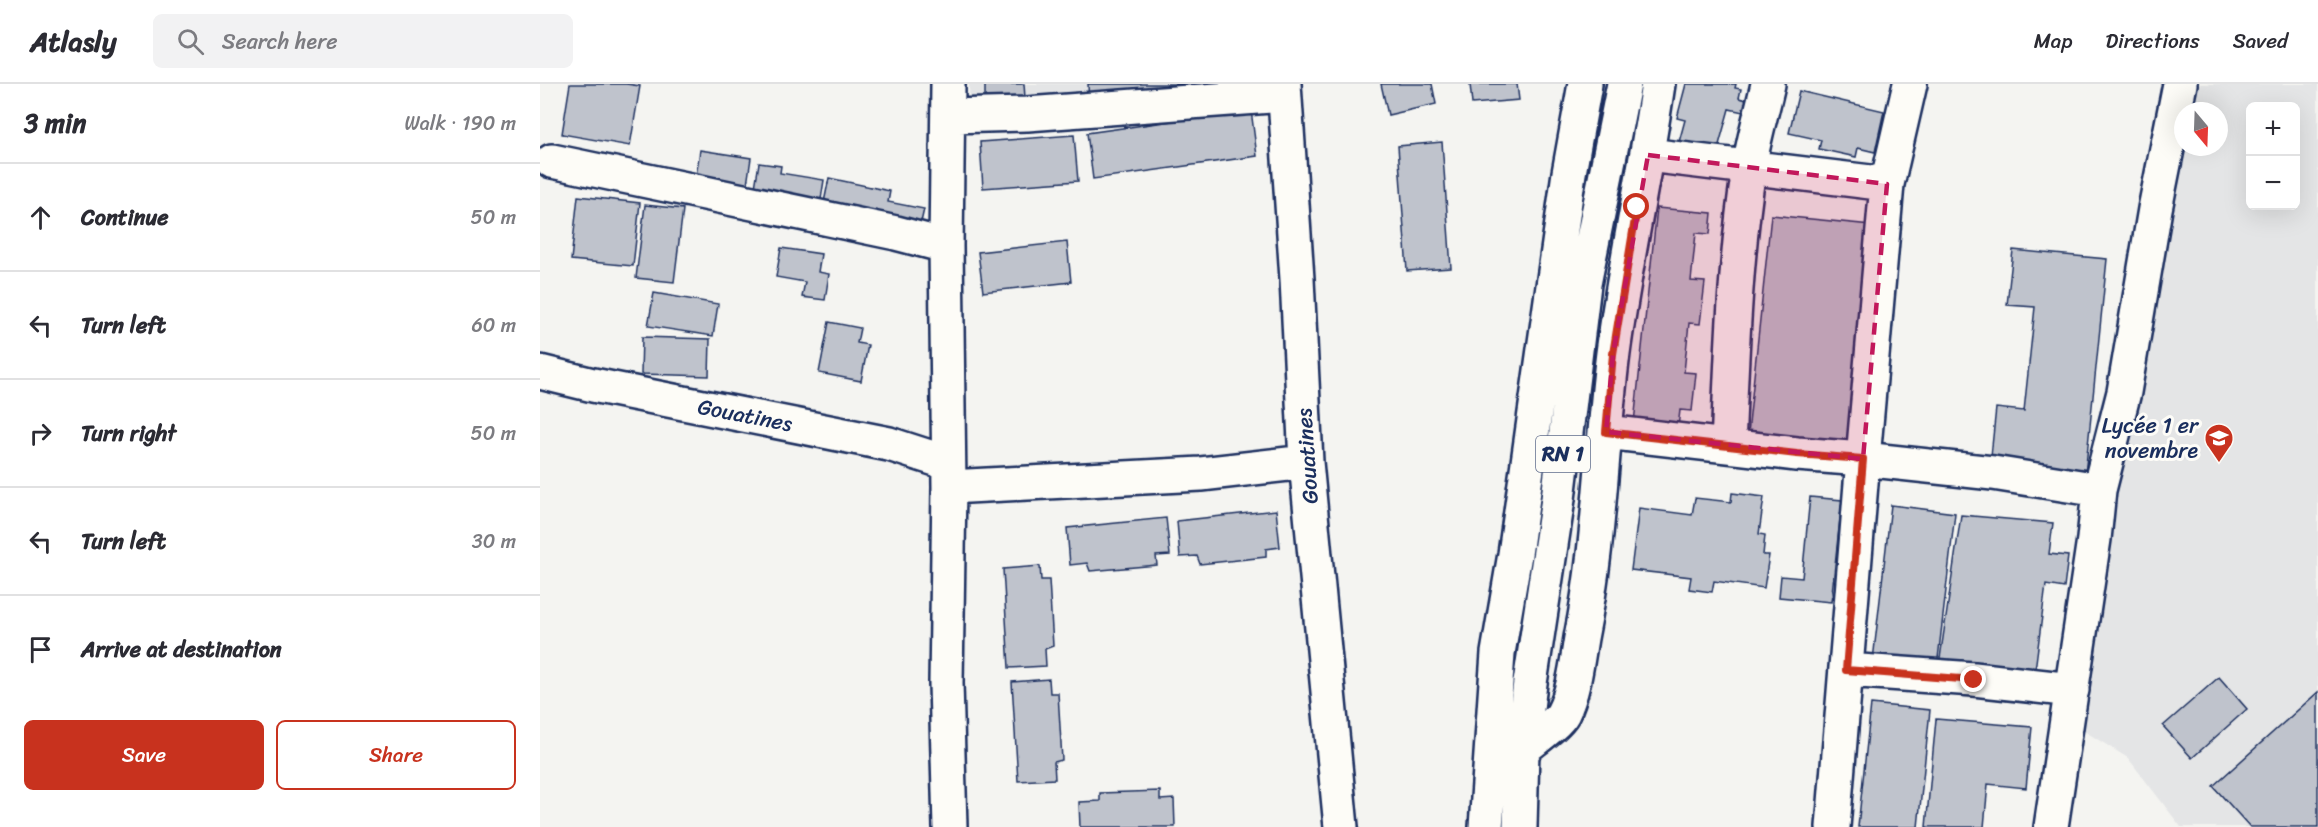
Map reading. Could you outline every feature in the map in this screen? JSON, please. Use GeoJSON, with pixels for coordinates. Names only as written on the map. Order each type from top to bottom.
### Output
{"type":"FeatureCollection","features":[{"type":"Feature","properties":{"kind":"main road"},"geometry":{"type":"LineString","coordinates":[[948,84],[946,246],[949,475],[946,683],[950,827]]}},
{"type":"Feature","properties":{"kind":"main road","name":"RN 1"},"geometry":{"type":"LineString","coordinates":[[1486,827],[1498,653],[1515,554],[1569,173],[1585,84]]}},
{"type":"Feature","properties":{"kind":"main road","name":"RN 1"},"geometry":{"type":"LineString","coordinates":[[1520,827],[1522,750],[1558,499],[1584,284],[1623,84]]}},
{"type":"Feature","properties":{"kind":"main road"},"geometry":{"type":"LineString","coordinates":[[1522,750],[1562,715],[1573,681],[1588,606],[1613,354],[1637,207],[1648,155],[1658,84]]}},
{"type":"Feature","properties":{"kind":"main road"},"geometry":{"type":"LineString","coordinates":[[1728,446],[1732,357],[1749,167],[1768,84]]}},
{"type":"Feature","properties":{"kind":"main road"},"geometry":{"type":"LineString","coordinates":[[1833,827],[1887,184],[1910,84]]}},
{"type":"Feature","properties":{"kind":"main road"},"geometry":{"type":"LineString","coordinates":[[2051,827],[2094,539],[2099,490],[2124,392],[2155,209],[2180,84]]}},
{"type":"Feature","properties":{"kind":"main road"},"geometry":{"type":"LineString","coordinates":[[949,116],[1027,114],[1284,90]]}},
{"type":"Feature","properties":{"kind":"main road","name":"Gouatines"},"geometry":{"type":"LineString","coordinates":[[1284,90],[1297,279],[1306,462],[1341,827]]}},
{"type":"Feature","properties":{"kind":"main road"},"geometry":{"type":"LineString","coordinates":[[1648,155],[1887,184]]}},
{"type":"Feature","properties":{"kind":"main road"},"geometry":{"type":"LineString","coordinates":[[552,161],[896,233],[946,246]]}},
{"type":"Feature","properties":{"kind":"main road","name":"Gouatines"},"geometry":{"type":"LineString","coordinates":[[540,372],[593,385],[889,444],[949,475]]}},
{"type":"Feature","properties":{"kind":"main road"},"geometry":{"type":"LineString","coordinates":[[1606,432],[1993,473],[2099,490]]}},
{"type":"Feature","properties":{"kind":"main road"},"geometry":{"type":"LineString","coordinates":[[949,475],[1201,474],[1306,462]]}},
{"type":"Feature","properties":{"kind":"main road"},"geometry":{"type":"LineString","coordinates":[[1846,670],[2072,690]]}},
{"type":"Feature","properties":{"kind":"highlighted area"},"geometry":{"type":"Polygon","coordinates":[[[1648,155],[1887,184],[1863,459],[1606,432],[1613,354],[1648,155]]]}},
{"type":"Feature","properties":{"kind":"shaded area"},"geometry":{"type":"Polygon","coordinates":[[[969,84],[1255,84],[970,114],[969,84]]]}},
{"type":"Feature","properties":{"kind":"shaded area","name":"Lycée 1 er novembre"},"geometry":{"type":"Polygon","coordinates":[[[2192,84],[2318,84],[2318,827],[2181,827],[2128,758],[2071,723],[2179,156],[2228,156],[2228,102],[2189,102],[2192,84]]]}},
{"type":"Feature","properties":{"kind":"building"},"geometry":{"type":"Polygon","coordinates":[[[570,84],[640,86],[630,146],[562,134],[570,84]]]}},
{"type":"Feature","properties":{"kind":"building"},"geometry":{"type":"Polygon","coordinates":[[[985,84],[1024,84],[1025,98],[985,100],[985,84]]]}},
{"type":"Feature","properties":{"kind":"building"},"geometry":{"type":"Polygon","coordinates":[[[1088,84],[1251,84],[1089,104],[1088,84]]]}},
{"type":"Feature","properties":{"kind":"building"},"geometry":{"type":"Polygon","coordinates":[[[1381,84],[1432,84],[1436,104],[1388,115],[1381,84]]]}},
{"type":"Feature","properties":{"kind":"building"},"geometry":{"type":"Polygon","coordinates":[[[1470,84],[1517,84],[1519,100],[1472,104],[1470,84]]]}},
{"type":"Feature","properties":{"kind":"building"},"geometry":{"type":"Polygon","coordinates":[[[1686,84],[1736,84],[1735,88],[1741,89],[1739,98],[1747,100],[1743,112],[1729,109],[1717,152],[1679,142],[1685,120],[1677,118],[1686,84]]]}},
{"type":"Feature","properties":{"kind":"building"},"geometry":{"type":"Polygon","coordinates":[[[1799,91],[1884,111],[1875,152],[1858,148],[1856,157],[1819,149],[1821,140],[1789,133],[1799,91]]]}},
{"type":"Feature","properties":{"kind":"building"},"geometry":{"type":"Polygon","coordinates":[[[1251,110],[1257,156],[1093,179],[1087,133],[1251,110]]]}},
{"type":"Feature","properties":{"kind":"building"},"geometry":{"type":"Polygon","coordinates":[[[1074,135],[1078,181],[983,188],[980,142],[1074,135]]]}},
{"type":"Feature","properties":{"kind":"building"},"geometry":{"type":"Polygon","coordinates":[[[1442,142],[1451,268],[1407,271],[1398,146],[1442,142]]]}},
{"type":"Feature","properties":{"kind":"building"},"geometry":{"type":"Polygon","coordinates":[[[700,150],[751,158],[745,198],[694,190],[700,150]]]}},
{"type":"Feature","properties":{"kind":"building"},"geometry":{"type":"Polygon","coordinates":[[[759,163],[781,166],[780,173],[824,180],[818,218],[752,206],[759,163]]]}},
{"type":"Feature","properties":{"kind":"building"},"geometry":{"type":"Polygon","coordinates":[[[829,178],[890,191],[888,202],[924,209],[917,240],[821,217],[829,178]]]}},
{"type":"Feature","properties":{"kind":"building"},"geometry":{"type":"Polygon","coordinates":[[[578,196],[640,203],[633,266],[571,260],[578,196]]]}},
{"type":"Feature","properties":{"kind":"building"},"geometry":{"type":"Polygon","coordinates":[[[645,205],[683,209],[674,282],[636,278],[645,205]]]}},
{"type":"Feature","properties":{"kind":"building"},"geometry":{"type":"Polygon","coordinates":[[[1657,208],[1712,213],[1710,234],[1696,233],[1691,281],[1705,282],[1700,324],[1689,323],[1684,372],[1696,373],[1692,411],[1680,410],[1677,436],[1633,432],[1657,208]]]}},
{"type":"Feature","properties":{"kind":"building"},"geometry":{"type":"Polygon","coordinates":[[[1771,215],[1871,225],[1848,454],[1747,443],[1771,215]]]}},
{"type":"Feature","properties":{"kind":"building"},"geometry":{"type":"Polygon","coordinates":[[[1067,242],[1071,282],[983,292],[978,252],[1067,242]]]}},
{"type":"Feature","properties":{"kind":"building"},"geometry":{"type":"Polygon","coordinates":[[[781,248],[821,254],[818,272],[829,274],[825,300],[802,297],[805,282],[776,277],[781,248]]]}},
{"type":"Feature","properties":{"kind":"building"},"geometry":{"type":"Polygon","coordinates":[[[2013,250],[2107,259],[2085,475],[1990,466],[1996,408],[2024,411],[2035,307],[2007,305],[2013,250]]]}},
{"type":"Feature","properties":{"kind":"building"},"geometry":{"type":"Polygon","coordinates":[[[654,293],[718,304],[713,336],[648,326],[654,293]]]}},
{"type":"Feature","properties":{"kind":"building"},"geometry":{"type":"Polygon","coordinates":[[[829,322],[860,328],[857,343],[868,345],[861,381],[819,373],[829,322]]]}},
{"type":"Feature","properties":{"kind":"building"},"geometry":{"type":"Polygon","coordinates":[[[642,337],[710,339],[709,376],[641,374],[642,337]]]}},
{"type":"Feature","properties":{"kind":"building"},"geometry":{"type":"Polygon","coordinates":[[[1732,493],[1764,497],[1759,534],[1765,535],[1763,555],[1769,555],[1764,588],[1714,581],[1712,592],[1689,589],[1691,577],[1631,570],[1639,508],[1692,515],[1695,498],[1731,502],[1732,493]]]}},
{"type":"Feature","properties":{"kind":"building"},"geometry":{"type":"Polygon","coordinates":[[[1810,497],[1842,500],[1831,602],[1779,597],[1781,576],[1802,578],[1810,497]]]}},
{"type":"Feature","properties":{"kind":"building"},"geometry":{"type":"Polygon","coordinates":[[[1891,505],[1955,513],[1937,667],[1873,660],[1891,505]]]}},
{"type":"Feature","properties":{"kind":"building"},"geometry":{"type":"Polygon","coordinates":[[[1276,510],[1280,547],[1266,549],[1266,557],[1200,564],[1197,556],[1180,557],[1177,521],[1276,510]]]}},
{"type":"Feature","properties":{"kind":"building"},"geometry":{"type":"Polygon","coordinates":[[[1961,515],[2053,523],[2049,554],[2068,556],[2064,588],[2046,585],[2034,678],[1939,665],[1961,515]]]}},
{"type":"Feature","properties":{"kind":"building"},"geometry":{"type":"Polygon","coordinates":[[[1166,518],[1170,555],[1156,556],[1157,565],[1090,571],[1087,563],[1070,565],[1067,528],[1166,518]]]}},
{"type":"Feature","properties":{"kind":"building"},"geometry":{"type":"Polygon","coordinates":[[[1040,566],[1041,580],[1049,580],[1053,646],[1045,649],[1046,666],[1009,668],[1003,569],[1040,566]]]}},
{"type":"Feature","properties":{"kind":"building"},"geometry":{"type":"Polygon","coordinates":[[[2219,677],[2247,709],[2192,758],[2163,726],[2219,677]]]}},
{"type":"Feature","properties":{"kind":"building"},"geometry":{"type":"Polygon","coordinates":[[[1049,679],[1050,693],[1058,693],[1062,760],[1054,762],[1055,779],[1018,781],[1012,682],[1049,679]]]}},
{"type":"Feature","properties":{"kind":"building"},"geometry":{"type":"Polygon","coordinates":[[[2318,692],[2318,827],[2250,827],[2213,786],[2318,692]]]}},
{"type":"Feature","properties":{"kind":"building"},"geometry":{"type":"Polygon","coordinates":[[[1871,704],[1930,710],[1918,827],[1858,827],[1871,704]]]}},
{"type":"Feature","properties":{"kind":"building"},"geometry":{"type":"Polygon","coordinates":[[[1936,719],[2032,727],[2026,788],[1988,784],[1984,827],[1926,827],[1936,719]]]}},
{"type":"Feature","properties":{"kind":"building"},"geometry":{"type":"Polygon","coordinates":[[[1160,791],[1160,800],[1174,799],[1175,827],[1080,827],[1079,802],[1100,801],[1100,793],[1160,791]]]}},
{"type":"Feature","properties":{"kind":"place","name":"Lycée 1 er novembre"},"geometry":{"type":"Point","coordinates":[2219,464]}},
{"type":"Feature","properties":{"kind":"route"},"geometry":{"type":"LineString","coordinates":[[1637,207],[1613,354],[1606,432],[1797,454],[1863,459],[1846,670],[1974,680]]}}]}
